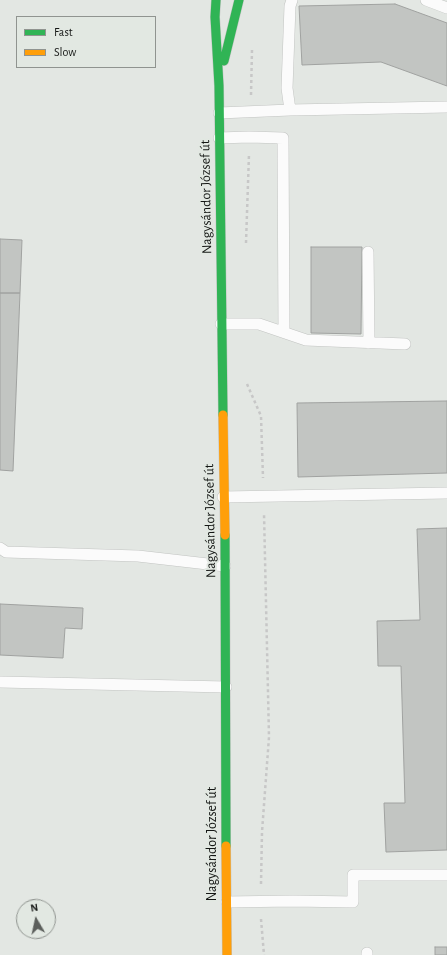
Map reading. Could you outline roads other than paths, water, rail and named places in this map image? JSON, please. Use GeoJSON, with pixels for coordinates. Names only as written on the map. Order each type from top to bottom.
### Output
{"type":"FeatureCollection","features":[{"type":"Feature","properties":{"kind":"street","name":"Nagysándor József út"},"geometry":{"type":"LineString","coordinates":[[216,0],[215,17],[219,113],[226,687],[227,955]]}},
{"type":"Feature","properties":{"kind":"street","name":"Nagysándor József út"},"geometry":{"type":"LineString","coordinates":[[218,86],[239,0]]}},
{"type":"Feature","properties":{"kind":"lane"},"geometry":{"type":"LineString","coordinates":[[290,110],[287,88],[290,6],[292,0]]}},
{"type":"Feature","properties":{"kind":"lane"},"geometry":{"type":"LineString","coordinates":[[426,0],[447,8]]}},
{"type":"Feature","properties":{"kind":"lane"},"geometry":{"type":"LineString","coordinates":[[219,113],[447,107]]}},
{"type":"Feature","properties":{"kind":"lane"},"geometry":{"type":"LineString","coordinates":[[219,138],[249,136],[283,138],[284,332]]}},
{"type":"Feature","properties":{"kind":"lane"},"geometry":{"type":"LineString","coordinates":[[368,252],[369,343]]}},
{"type":"Feature","properties":{"kind":"lane"},"geometry":{"type":"LineString","coordinates":[[221,324],[259,324],[306,340],[405,344]]}},
{"type":"Feature","properties":{"kind":"lane"},"geometry":{"type":"LineString","coordinates":[[223,497],[447,493]]}},
{"type":"Feature","properties":{"kind":"lane"},"geometry":{"type":"LineString","coordinates":[[0,548],[6,552],[138,556],[224,566]]}},
{"type":"Feature","properties":{"kind":"lane"},"geometry":{"type":"LineString","coordinates":[[0,682],[226,687]]}},
{"type":"Feature","properties":{"kind":"lane"},"geometry":{"type":"LineString","coordinates":[[227,902],[353,902],[353,874],[447,875]]}}]}
